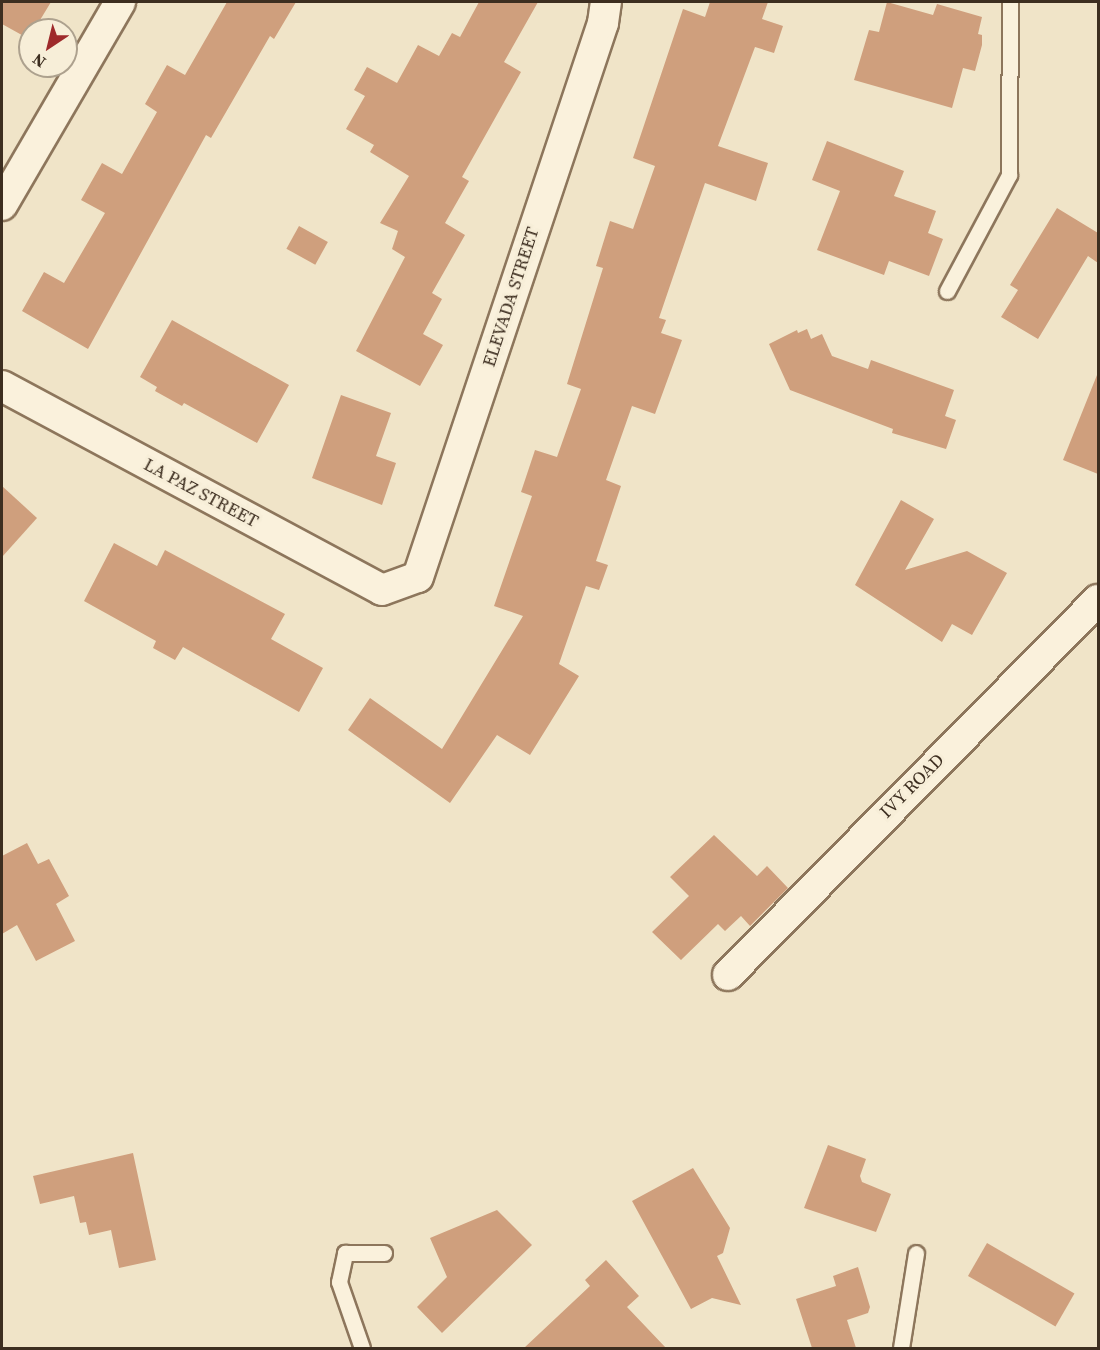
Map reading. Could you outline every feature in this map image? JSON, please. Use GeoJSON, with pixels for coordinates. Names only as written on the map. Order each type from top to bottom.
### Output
{"type":"FeatureCollection","features":[{"type":"Feature","properties":{"kind":"street"},"geometry":{"type":"LineString","coordinates":[[2,205],[120,2]]}},
{"type":"Feature","properties":{"kind":"street","name":"ELEVADA STREET"},"geometry":{"type":"LineString","coordinates":[[403,585],[418,577],[603,23],[606,2]]}},
{"type":"Feature","properties":{"kind":"street","name":"LA PAZ STREET"},"geometry":{"type":"LineString","coordinates":[[2,386],[382,590],[403,585]]}},
{"type":"Feature","properties":{"kind":"street","name":"IVY ROAD"},"geometry":{"type":"LineString","coordinates":[[728,975],[1098,600]]}},
{"type":"Feature","properties":{"kind":"lane"},"geometry":{"type":"LineString","coordinates":[[947,291],[1009,176],[1010,2]]}},
{"type":"Feature","properties":{"kind":"lane"},"geometry":{"type":"LineString","coordinates":[[362,1348],[339,1282],[345,1253],[384,1252]]}},
{"type":"Feature","properties":{"kind":"lane"},"geometry":{"type":"LineString","coordinates":[[901,1348],[916,1253]]}},
{"type":"Feature","properties":{"kind":"building"},"geometry":{"type":"Polygon","coordinates":[[[2,2],[51,2],[41,18],[18,18],[18,33],[2,24],[2,2]]]}},
{"type":"Feature","properties":{"kind":"building"},"geometry":{"type":"Polygon","coordinates":[[[227,2],[296,2],[274,39],[270,36],[211,138],[206,135],[88,349],[22,311],[44,272],[64,283],[105,213],[81,200],[102,163],[122,174],[157,112],[145,104],[167,65],[185,75],[227,2]]]}},
{"type":"Feature","properties":{"kind":"building"},"geometry":{"type":"Polygon","coordinates":[[[479,2],[538,2],[504,62],[521,72],[462,177],[469,181],[445,223],[465,235],[432,293],[442,299],[423,334],[443,345],[420,386],[356,351],[405,257],[392,249],[398,231],[380,223],[409,176],[370,152],[374,145],[346,129],[365,96],[354,90],[367,67],[397,83],[418,45],[439,56],[452,33],[460,37],[479,2]]]}},
{"type":"Feature","properties":{"kind":"building"},"geometry":{"type":"Polygon","coordinates":[[[710,2],[768,2],[762,19],[783,26],[774,53],[755,47],[718,146],[768,163],[756,201],[705,183],[659,318],[666,320],[661,333],[682,340],[655,414],[632,406],[606,480],[621,486],[596,561],[608,565],[599,590],[586,586],[559,664],[579,676],[530,755],[497,735],[450,803],[348,730],[370,698],[442,749],[523,616],[494,606],[532,496],[521,492],[535,450],[557,457],[581,389],[567,384],[603,268],[596,266],[610,221],[633,229],[655,166],[633,158],[683,9],[705,17],[710,2]]]}},
{"type":"Feature","properties":{"kind":"building"},"geometry":{"type":"Polygon","coordinates":[[[887,2],[933,15],[937,4],[982,17],[978,34],[982,35],[982,45],[975,71],[963,68],[952,108],[854,80],[869,30],[879,32],[887,2]]]}},
{"type":"Feature","properties":{"kind":"building"},"geometry":{"type":"Polygon","coordinates":[[[827,141],[904,171],[894,196],[936,211],[928,233],[943,239],[929,276],[889,261],[884,275],[817,250],[840,191],[812,180],[827,141]]]}},
{"type":"Feature","properties":{"kind":"building"},"geometry":{"type":"Polygon","coordinates":[[[1057,208],[1098,233],[1098,263],[1088,256],[1038,339],[1001,317],[1018,290],[1010,285],[1057,208]]]}},
{"type":"Feature","properties":{"kind":"building"},"geometry":{"type":"Polygon","coordinates":[[[299,226],[328,242],[315,265],[286,249],[299,226]]]}},
{"type":"Feature","properties":{"kind":"building"},"geometry":{"type":"Polygon","coordinates":[[[172,320],[289,385],[257,443],[184,403],[182,406],[155,391],[157,387],[140,377],[172,320]]]}},
{"type":"Feature","properties":{"kind":"building"},"geometry":{"type":"Polygon","coordinates":[[[807,329],[811,339],[822,334],[832,356],[868,369],[871,360],[954,390],[945,416],[956,420],[946,449],[892,433],[893,429],[790,390],[769,344],[797,330],[798,333],[807,329]]]}},
{"type":"Feature","properties":{"kind":"building"},"geometry":{"type":"Polygon","coordinates":[[[1098,375],[1098,474],[1063,460],[1098,375]]]}},
{"type":"Feature","properties":{"kind":"building"},"geometry":{"type":"Polygon","coordinates":[[[341,395],[391,413],[376,456],[396,463],[382,505],[312,478],[341,395]]]}},
{"type":"Feature","properties":{"kind":"building"},"geometry":{"type":"Polygon","coordinates":[[[2,486],[37,518],[2,557],[2,486]]]}},
{"type":"Feature","properties":{"kind":"building"},"geometry":{"type":"Polygon","coordinates":[[[901,500],[934,519],[905,570],[967,551],[1007,573],[972,635],[952,624],[942,642],[855,585],[901,500]]]}},
{"type":"Feature","properties":{"kind":"building"},"geometry":{"type":"Polygon","coordinates":[[[114,543],[157,566],[165,550],[285,614],[271,639],[323,668],[299,712],[183,647],[175,660],[153,648],[156,641],[84,601],[114,543]]]}},
{"type":"Feature","properties":{"kind":"building"},"geometry":{"type":"Polygon","coordinates":[[[714,835],[757,876],[767,866],[788,888],[750,926],[741,916],[725,931],[718,924],[681,960],[652,932],[689,896],[670,877],[714,835]]]}},
{"type":"Feature","properties":{"kind":"building"},"geometry":{"type":"Polygon","coordinates":[[[27,843],[38,864],[49,859],[69,896],[56,904],[75,941],[36,961],[17,925],[2,934],[2,856],[27,843]]]}},
{"type":"Feature","properties":{"kind":"building"},"geometry":{"type":"Polygon","coordinates":[[[828,1145],[866,1159],[860,1176],[862,1182],[891,1194],[876,1232],[804,1208],[828,1145]]]}},
{"type":"Feature","properties":{"kind":"building"},"geometry":{"type":"Polygon","coordinates":[[[133,1153],[156,1260],[119,1268],[111,1230],[89,1235],[86,1222],[80,1223],[74,1196],[40,1204],[33,1176],[133,1153]]]}},
{"type":"Feature","properties":{"kind":"building"},"geometry":{"type":"Polygon","coordinates":[[[693,1168],[730,1228],[723,1253],[717,1256],[741,1305],[712,1298],[691,1309],[632,1201],[693,1168]]]}},
{"type":"Feature","properties":{"kind":"building"},"geometry":{"type":"Polygon","coordinates":[[[497,1210],[532,1245],[442,1333],[417,1307],[447,1277],[430,1238],[497,1210]]]}},
{"type":"Feature","properties":{"kind":"building"},"geometry":{"type":"Polygon","coordinates":[[[987,1243],[1074,1294],[1055,1326],[968,1276],[987,1243]]]}},
{"type":"Feature","properties":{"kind":"building"},"geometry":{"type":"Polygon","coordinates":[[[606,1260],[639,1296],[627,1307],[666,1348],[524,1348],[590,1286],[585,1280],[606,1260]]]}},
{"type":"Feature","properties":{"kind":"building"},"geometry":{"type":"Polygon","coordinates":[[[858,1267],[870,1307],[868,1313],[847,1320],[856,1348],[812,1348],[796,1299],[836,1286],[833,1276],[858,1267]]]}}]}
